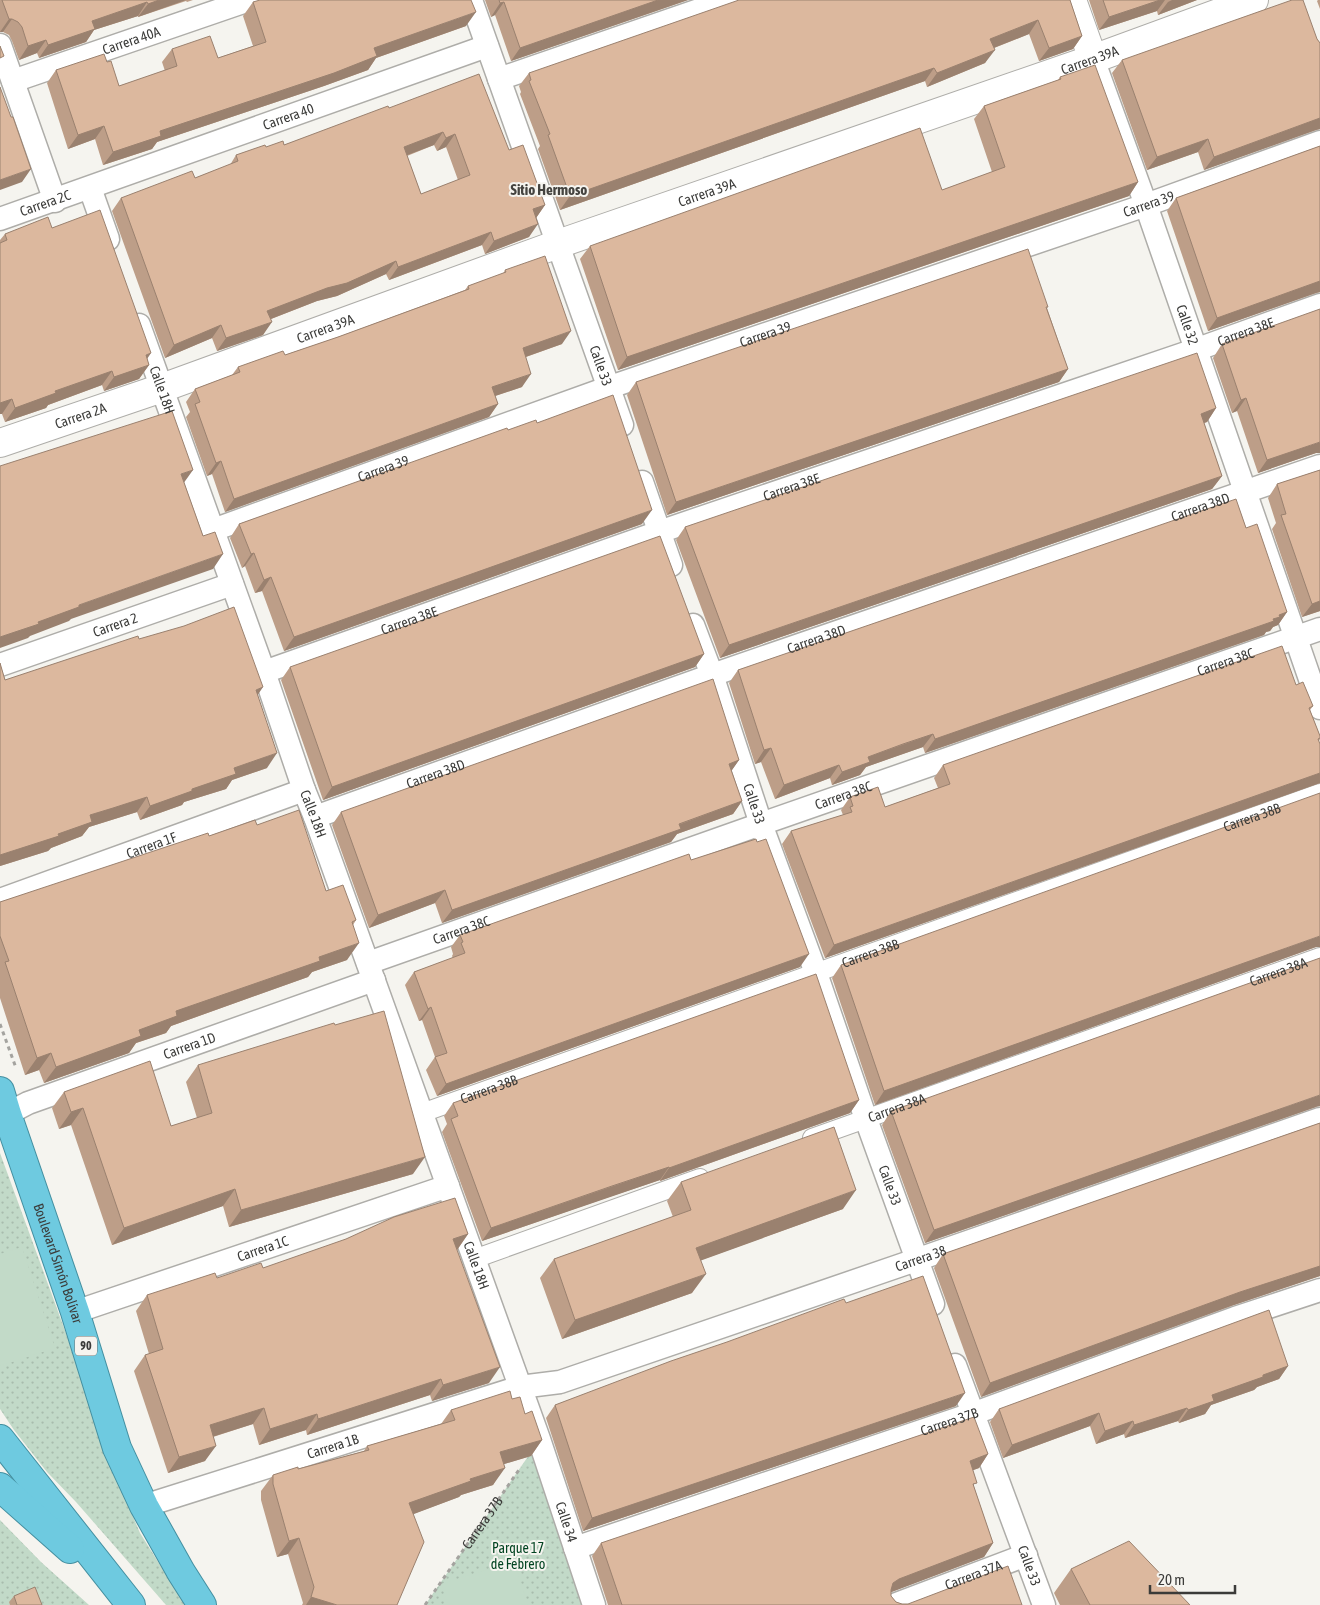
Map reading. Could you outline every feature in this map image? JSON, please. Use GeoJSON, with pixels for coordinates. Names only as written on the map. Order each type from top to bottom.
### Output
{"type":"FeatureCollection","features":[{"type":"Feature","properties":{"kind":"highway","name":"Boulevard Simón Bolívar"},"geometry":{"type":"LineString","coordinates":[[6,1094],[117,1448],[144,1506],[181,1572]]}},
{"type":"Feature","properties":{"kind":"highway"},"geometry":{"type":"LineString","coordinates":[[0,1439],[125,1598]]}},
{"type":"Feature","properties":{"kind":"highway"},"geometry":{"type":"LineString","coordinates":[[0,1487],[125,1598]]}},
{"type":"Feature","properties":{"kind":"highway"},"geometry":{"type":"LineString","coordinates":[[181,1572],[224,1605]]}},
{"type":"Feature","properties":{"kind":"highway","name":"90"},"geometry":{"type":"LineString","coordinates":[[181,1572],[202,1605]]}},
{"type":"Feature","properties":{"kind":"street","name":"Carrera 40A"},"geometry":{"type":"LineString","coordinates":[[13,81],[249,0]]}},
{"type":"Feature","properties":{"kind":"street","name":"Calle 33"},"geometry":{"type":"LineString","coordinates":[[471,0],[610,387],[659,532],[712,675],[761,824],[816,973],[939,1323]]}},
{"type":"Feature","properties":{"kind":"street"},"geometry":{"type":"LineString","coordinates":[[499,79],[728,0]]}},
{"type":"Feature","properties":{"kind":"street","name":"Calle 32"},"geometry":{"type":"LineString","coordinates":[[1072,0],[1146,206],[1320,708]]}},
{"type":"Feature","properties":{"kind":"street","name":"Carrera 39A"},"geometry":{"type":"LineString","coordinates":[[162,388],[558,244],[1254,0]]}},
{"type":"Feature","properties":{"kind":"street"},"geometry":{"type":"LineString","coordinates":[[0,45],[55,201]]}},
{"type":"Feature","properties":{"kind":"street","name":"Carrera 40"},"geometry":{"type":"LineString","coordinates":[[90,188],[487,46]]}},
{"type":"Feature","properties":{"kind":"street","name":"Carrera 39"},"geometry":{"type":"LineString","coordinates":[[213,530],[610,387],[1146,206],[1320,142]]}},
{"type":"Feature","properties":{"kind":"street"},"geometry":{"type":"LineString","coordinates":[[90,188],[116,261]]}},
{"type":"Feature","properties":{"kind":"street","name":"Carrera 2C"},"geometry":{"type":"LineString","coordinates":[[0,219],[90,188]]}},
{"type":"Feature","properties":{"kind":"street","name":"Carrera 38E"},"geometry":{"type":"LineString","coordinates":[[264,672],[659,532],[1195,350],[1320,305]]}},
{"type":"Feature","properties":{"kind":"street","name":"Calle 18H"},"geometry":{"type":"LineString","coordinates":[[132,306],[264,672],[304,790],[316,817],[539,1439]]}},
{"type":"Feature","properties":{"kind":"street","name":"Carrera 2A"},"geometry":{"type":"LineString","coordinates":[[0,443],[162,388]]}},
{"type":"Feature","properties":{"kind":"street","name":"Carrera 38D"},"geometry":{"type":"LineString","coordinates":[[316,817],[712,675],[1320,466]]}},
{"type":"Feature","properties":{"kind":"street","name":"Carrera 2"},"geometry":{"type":"LineString","coordinates":[[0,666],[232,584]]}},
{"type":"Feature","properties":{"kind":"street","name":"Carrera 38C"},"geometry":{"type":"LineString","coordinates":[[371,972],[761,824],[1320,629]]}},
{"type":"Feature","properties":{"kind":"street","name":"Carrera 1F"},"geometry":{"type":"LineString","coordinates":[[0,900],[304,790]]}},
{"type":"Feature","properties":{"kind":"street","name":"Carrera 38B"},"geometry":{"type":"LineString","coordinates":[[422,1114],[1320,793]]}},
{"type":"Feature","properties":{"kind":"street","name":"Carrera 38A"},"geometry":{"type":"LineString","coordinates":[[800,1142],[1320,957]]}},
{"type":"Feature","properties":{"kind":"street","name":"Carrera 1D"},"geometry":{"type":"LineString","coordinates":[[6,1094],[28,1103],[371,972]]}},
{"type":"Feature","properties":{"kind":"street","name":"Carrera 38"},"geometry":{"type":"LineString","coordinates":[[520,1387],[560,1382],[1320,1119]]}},
{"type":"Feature","properties":{"kind":"street"},"geometry":{"type":"LineString","coordinates":[[474,1259],[716,1172]]}},
{"type":"Feature","properties":{"kind":"street","name":"Carrera 1C"},"geometry":{"type":"LineString","coordinates":[[75,1312],[448,1186]]}},
{"type":"Feature","properties":{"kind":"street","name":"Carrera 37B"},"geometry":{"type":"LineString","coordinates":[[575,1548],[972,1414],[1235,1318],[1320,1290]]}},
{"type":"Feature","properties":{"kind":"street","name":"Calle 33"},"geometry":{"type":"LineString","coordinates":[[949,1350],[1044,1605]]}},
{"type":"Feature","properties":{"kind":"street","name":"Carrera 1B"},"geometry":{"type":"LineString","coordinates":[[144,1506],[520,1387]]}},
{"type":"Feature","properties":{"kind":"street","name":"Calle 34"},"geometry":{"type":"LineString","coordinates":[[539,1439],[594,1605]]}},
{"type":"Feature","properties":{"kind":"street","name":"Carrera 37A"},"geometry":{"type":"LineString","coordinates":[[894,1605],[1026,1555]]}},
{"type":"Feature","properties":{"kind":"path"},"geometry":{"type":"LineString","coordinates":[[0,1024],[6,1094]]}},
{"type":"Feature","properties":{"kind":"path","name":"Carrera 37B"},"geometry":{"type":"LineString","coordinates":[[425,1605],[539,1439]]}},
{"type":"Feature","properties":{"kind":"green space"},"geometry":{"type":"Polygon","coordinates":[[[0,1153],[67,1336],[111,1465],[140,1533],[185,1605],[166,1605],[76,1502],[47,1472],[0,1409],[0,1153]]]}},
{"type":"Feature","properties":{"kind":"green space"},"geometry":{"type":"Polygon","coordinates":[[[22,1247],[55,1348],[0,1366],[0,1254],[22,1247]]]}},
{"type":"Feature","properties":{"kind":"green space","name":"Parque 17 de Febrero"},"geometry":{"type":"Polygon","coordinates":[[[536,1445],[584,1605],[425,1605],[536,1445]]]}},
{"type":"Feature","properties":{"kind":"green space"},"geometry":{"type":"Polygon","coordinates":[[[0,1520],[41,1562],[89,1605],[0,1605],[0,1520]]]}},
{"type":"Feature","properties":{"kind":"green space"},"geometry":{"type":"Polygon","coordinates":[[[514,1561],[528,1605],[448,1605],[441,1584],[514,1561]]]}},
{"type":"Feature","properties":{"kind":"building"},"geometry":{"type":"Polygon","coordinates":[[[2,0],[159,0],[148,4],[147,2],[92,21],[95,29],[48,45],[46,40],[28,46],[22,27],[18,22],[9,19],[2,0]]]}},
{"type":"Feature","properties":{"kind":"building"},"geometry":{"type":"Polygon","coordinates":[[[260,0],[471,0],[476,12],[374,48],[377,56],[334,73],[160,131],[161,136],[113,152],[104,126],[78,135],[56,70],[104,54],[107,62],[111,61],[119,86],[177,66],[172,49],[210,36],[218,58],[266,42],[253,2],[260,0]]]}},
{"type":"Feature","properties":{"kind":"building"},"geometry":{"type":"Polygon","coordinates":[[[499,0],[658,0],[520,48],[504,2],[500,3],[499,0]]]}},
{"type":"Feature","properties":{"kind":"building"},"geometry":{"type":"Polygon","coordinates":[[[739,0],[1070,0],[1082,36],[1049,48],[1038,20],[990,39],[995,50],[937,73],[934,68],[570,196],[548,135],[550,134],[529,81],[531,80],[529,73],[739,0]]]}},
{"type":"Feature","properties":{"kind":"building"},"geometry":{"type":"Polygon","coordinates":[[[1103,0],[1160,0],[1109,17],[1103,0]]]}},
{"type":"Feature","properties":{"kind":"building"},"geometry":{"type":"Polygon","coordinates":[[[1292,0],[1303,0],[1320,43],[1320,118],[1214,157],[1208,139],[1157,157],[1122,60],[1292,0]]]}},
{"type":"Feature","properties":{"kind":"building"},"geometry":{"type":"Polygon","coordinates":[[[0,46],[4,56],[0,58],[0,46]]]}},
{"type":"Feature","properties":{"kind":"building"},"geometry":{"type":"Polygon","coordinates":[[[1095,65],[1138,182],[627,357],[590,246],[920,128],[942,190],[1005,167],[984,106],[1095,65]]]}},
{"type":"Feature","properties":{"kind":"building"},"geometry":{"type":"Polygon","coordinates":[[[479,74],[509,150],[523,145],[545,205],[533,209],[538,224],[494,241],[491,232],[398,267],[396,261],[347,283],[327,288],[267,311],[272,322],[226,338],[221,325],[174,345],[121,198],[192,171],[195,178],[238,161],[236,155],[283,141],[284,145],[388,106],[389,108],[479,74]],[[443,132],[404,147],[421,194],[470,175],[455,134],[446,138],[443,132]]]}},
{"type":"Feature","properties":{"kind":"building"},"geometry":{"type":"Polygon","coordinates":[[[0,87],[11,117],[13,117],[31,169],[0,180],[0,87]]]}},
{"type":"Feature","properties":{"kind":"building"},"geometry":{"type":"Polygon","coordinates":[[[1320,146],[1320,281],[1217,318],[1176,198],[1320,146]]]}},
{"type":"Feature","properties":{"kind":"building"},"geometry":{"type":"Polygon","coordinates":[[[100,210],[151,353],[146,355],[149,365],[114,377],[112,371],[55,391],[56,393],[15,408],[12,399],[0,403],[0,243],[7,240],[5,234],[48,217],[52,228],[100,210]]]}},
{"type":"Feature","properties":{"kind":"building"},"geometry":{"type":"Polygon","coordinates":[[[1028,249],[1068,369],[676,502],[636,382],[1028,249]]]}},
{"type":"Feature","properties":{"kind":"building"},"geometry":{"type":"Polygon","coordinates":[[[545,256],[571,331],[523,348],[531,374],[492,387],[498,404],[234,499],[221,461],[216,463],[195,404],[200,402],[195,389],[240,372],[238,367],[283,351],[285,355],[338,337],[469,289],[468,286],[545,256]]]}},
{"type":"Feature","properties":{"kind":"building"},"geometry":{"type":"Polygon","coordinates":[[[1320,309],[1320,442],[1267,460],[1246,398],[1241,400],[1222,344],[1320,309]]]}},
{"type":"Feature","properties":{"kind":"building"},"geometry":{"type":"Polygon","coordinates":[[[1197,353],[1216,408],[1201,414],[1222,476],[729,645],[685,527],[1197,353]]]}},
{"type":"Feature","properties":{"kind":"building"},"geometry":{"type":"Polygon","coordinates":[[[613,395],[652,510],[294,637],[271,577],[264,580],[254,553],[251,554],[239,524],[507,428],[508,430],[536,420],[537,423],[613,395]]]}},
{"type":"Feature","properties":{"kind":"building"},"geometry":{"type":"Polygon","coordinates":[[[172,411],[193,470],[181,474],[203,536],[215,532],[223,554],[79,605],[79,607],[38,622],[39,624],[0,637],[0,466],[172,411]]]}},
{"type":"Feature","properties":{"kind":"building"},"geometry":{"type":"Polygon","coordinates":[[[1320,470],[1320,601],[1312,604],[1281,515],[1286,514],[1277,484],[1320,470]]]}},
{"type":"Feature","properties":{"kind":"building"},"geometry":{"type":"Polygon","coordinates":[[[1236,499],[1246,528],[1257,524],[1287,612],[1273,619],[1274,621],[935,739],[933,734],[903,744],[868,757],[870,762],[842,772],[839,765],[784,785],[771,748],[764,750],[738,670],[1236,499]]]}},
{"type":"Feature","properties":{"kind":"building"},"geometry":{"type":"Polygon","coordinates":[[[660,536],[704,654],[332,787],[290,667],[660,536]]]}},
{"type":"Feature","properties":{"kind":"building"},"geometry":{"type":"Polygon","coordinates":[[[234,607],[263,687],[256,690],[277,753],[234,768],[236,774],[150,806],[147,797],[90,815],[92,822],[58,834],[59,836],[0,855],[0,663],[5,680],[138,636],[139,639],[184,626],[234,607]]]}},
{"type":"Feature","properties":{"kind":"building"},"geometry":{"type":"Polygon","coordinates":[[[1282,646],[1296,685],[1303,682],[1313,706],[1309,708],[1320,736],[1318,739],[1320,744],[1320,773],[834,945],[791,831],[852,812],[850,807],[853,806],[850,797],[878,787],[885,807],[950,784],[943,765],[1282,646]]]}},
{"type":"Feature","properties":{"kind":"building"},"geometry":{"type":"Polygon","coordinates":[[[713,679],[739,760],[729,764],[742,801],[679,824],[681,829],[452,910],[445,890],[378,915],[341,812],[713,679]]]}},
{"type":"Feature","properties":{"kind":"building"},"geometry":{"type":"Polygon","coordinates":[[[1320,793],[1320,936],[884,1091],[841,965],[1320,793]]]}},
{"type":"Feature","properties":{"kind":"building"},"geometry":{"type":"Polygon","coordinates":[[[299,810],[326,891],[343,885],[356,920],[352,922],[359,943],[319,957],[320,961],[176,1011],[177,1016],[139,1030],[141,1036],[56,1067],[51,1053],[37,1058],[5,962],[9,961],[0,936],[0,902],[208,833],[209,836],[255,820],[257,825],[299,810]]]}},
{"type":"Feature","properties":{"kind":"building"},"geometry":{"type":"Polygon","coordinates":[[[756,839],[757,842],[766,839],[809,954],[446,1084],[435,1057],[447,1053],[431,1007],[428,1009],[414,972],[465,953],[460,935],[689,854],[691,860],[756,839]]]}},
{"type":"Feature","properties":{"kind":"building"},"geometry":{"type":"Polygon","coordinates":[[[1320,958],[1320,1095],[934,1230],[891,1111],[1320,958]]]}},
{"type":"Feature","properties":{"kind":"building"},"geometry":{"type":"Polygon","coordinates":[[[816,974],[859,1100],[669,1168],[491,1228],[451,1119],[458,1116],[453,1103],[816,974]]]}},
{"type":"Feature","properties":{"kind":"building"},"geometry":{"type":"Polygon","coordinates":[[[384,1011],[425,1157],[241,1210],[235,1189],[124,1228],[83,1108],[71,1112],[64,1092],[150,1061],[171,1126],[212,1113],[198,1065],[334,1023],[335,1025],[384,1011]]]}},
{"type":"Feature","properties":{"kind":"building"},"geometry":{"type":"Polygon","coordinates":[[[1320,1123],[1320,1266],[1240,1292],[990,1383],[943,1254],[1320,1123]]]}},
{"type":"Feature","properties":{"kind":"building"},"geometry":{"type":"Polygon","coordinates":[[[834,1127],[856,1190],[696,1248],[706,1274],[575,1320],[554,1259],[691,1210],[681,1182],[834,1127]]]}},
{"type":"Feature","properties":{"kind":"building"},"geometry":{"type":"Polygon","coordinates":[[[455,1198],[468,1234],[453,1239],[500,1367],[443,1385],[441,1379],[318,1419],[317,1414],[270,1429],[264,1408],[210,1425],[216,1446],[179,1457],[145,1355],[163,1349],[147,1295],[215,1273],[217,1278],[261,1263],[263,1268],[346,1239],[394,1217],[455,1198]]]}},
{"type":"Feature","properties":{"kind":"building"},"geometry":{"type":"Polygon","coordinates":[[[923,1276],[965,1393],[592,1518],[555,1405],[844,1299],[846,1303],[923,1276]]]}},
{"type":"Feature","properties":{"kind":"building"},"geometry":{"type":"Polygon","coordinates":[[[1269,1310],[1288,1366],[1212,1395],[1214,1401],[1188,1410],[1187,1408],[1134,1425],[1133,1421],[1105,1431],[1099,1413],[1012,1445],[999,1409],[1269,1310]]]}},
{"type":"Feature","properties":{"kind":"building"},"geometry":{"type":"Polygon","coordinates":[[[510,1391],[512,1399],[520,1397],[525,1414],[532,1411],[542,1440],[500,1452],[505,1468],[470,1479],[471,1481],[409,1503],[424,1542],[397,1605],[337,1605],[311,1597],[314,1587],[299,1538],[289,1541],[273,1484],[273,1475],[369,1450],[367,1446],[455,1420],[451,1410],[510,1391]]]}},
{"type":"Feature","properties":{"kind":"building"},"geometry":{"type":"Polygon","coordinates":[[[974,1417],[988,1454],[970,1461],[977,1483],[973,1484],[993,1543],[899,1579],[893,1583],[891,1596],[896,1602],[908,1604],[1008,1566],[1022,1605],[622,1605],[601,1543],[974,1417]]]}},
{"type":"Feature","properties":{"kind":"building"},"geometry":{"type":"Polygon","coordinates":[[[1129,1541],[1190,1605],[1090,1605],[1071,1569],[1129,1541]]]}},
{"type":"Feature","properties":{"kind":"building"},"geometry":{"type":"Polygon","coordinates":[[[35,1587],[42,1605],[17,1605],[14,1596],[35,1587]]]}},
{"type":"Feature","properties":{"kind":"district","name":"Sitio Hermoso"},"geometry":{"type":"Point","coordinates":[549,189]}}]}
